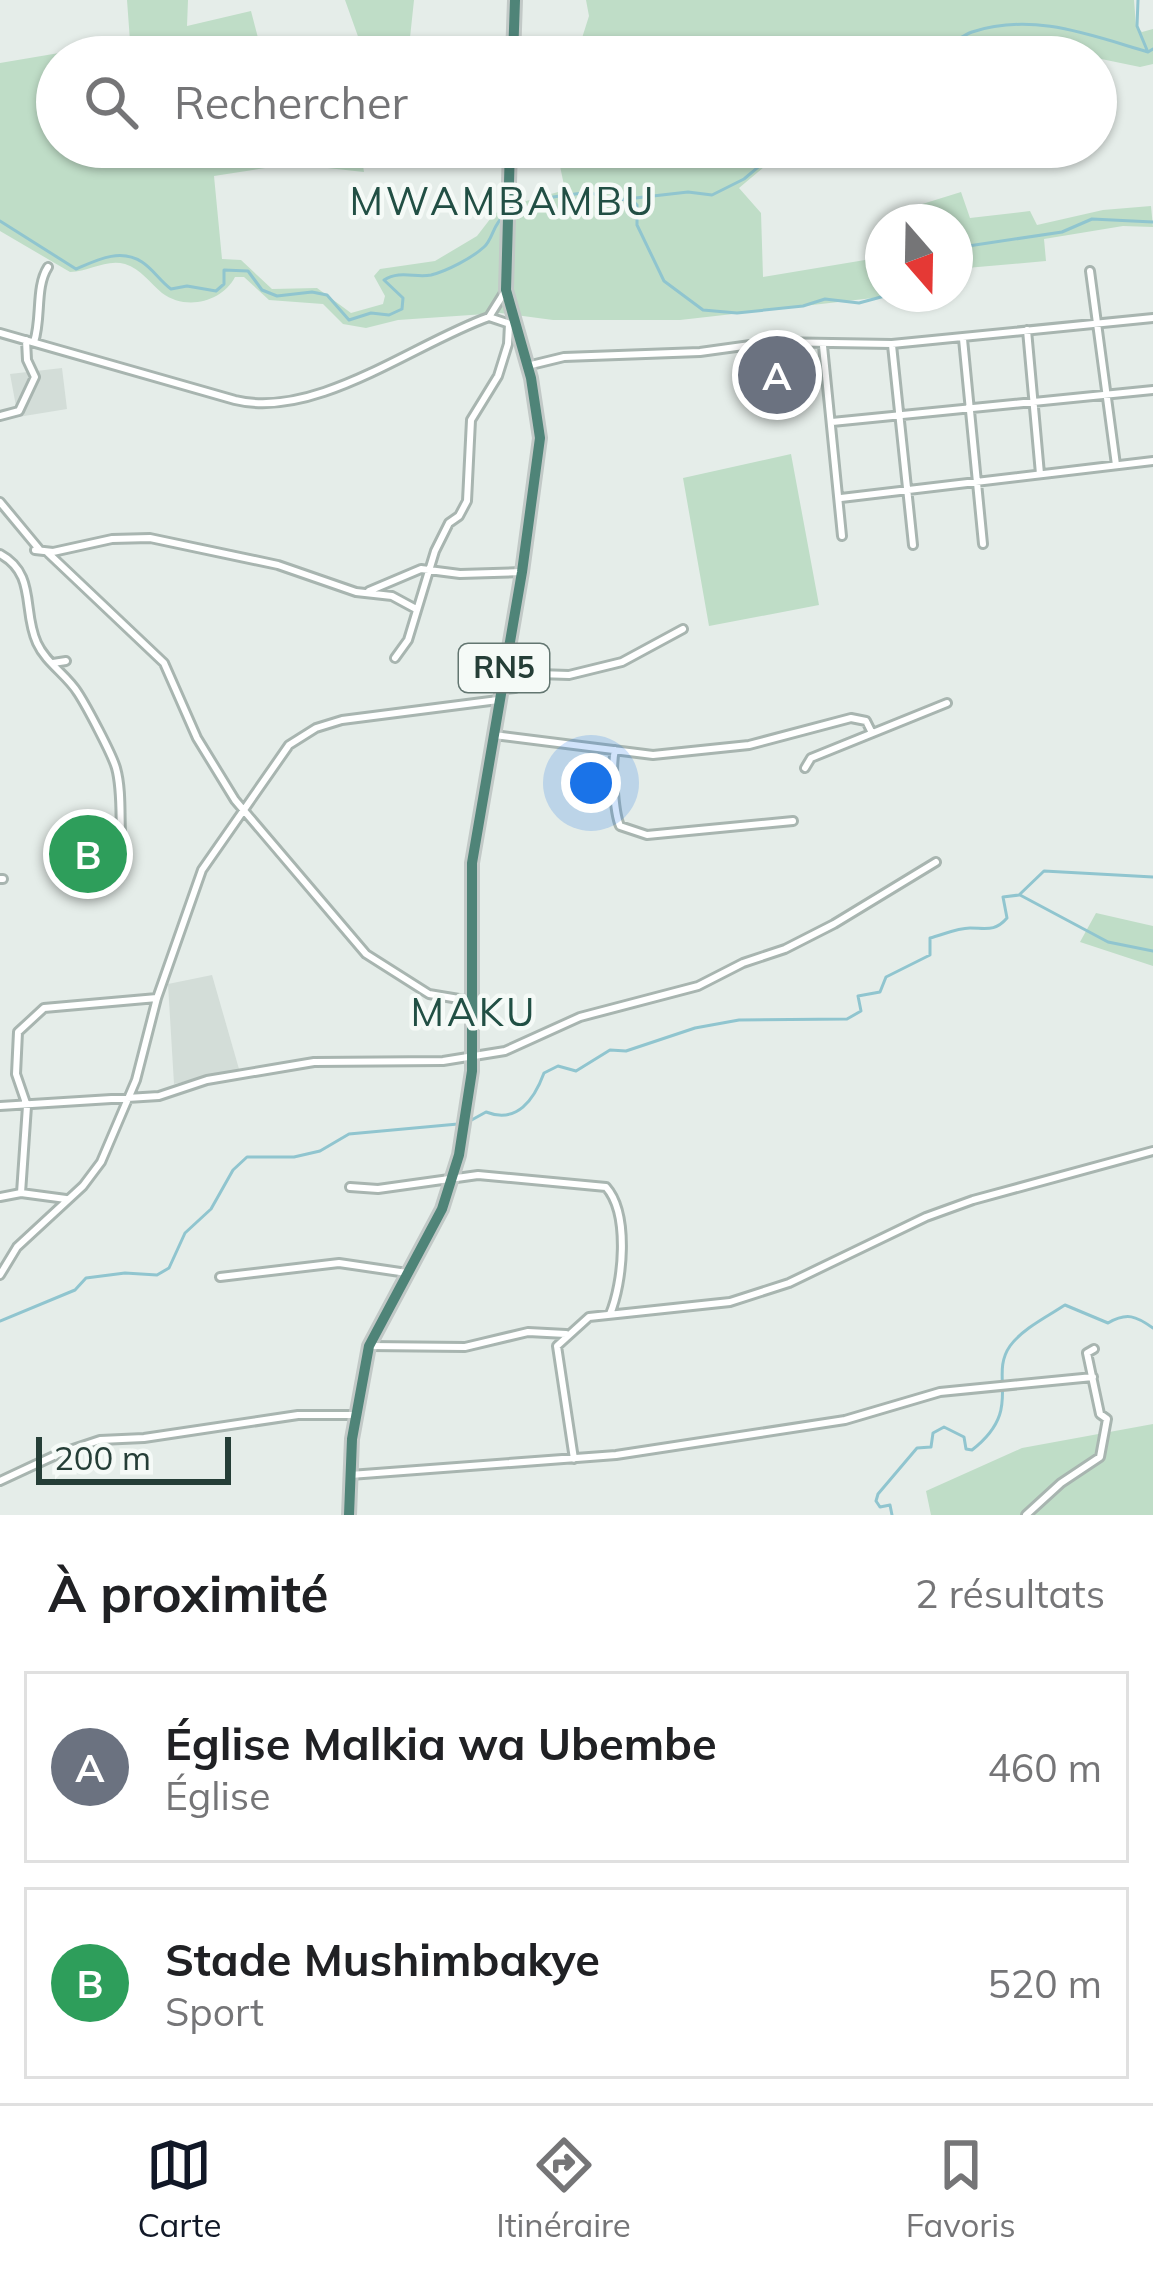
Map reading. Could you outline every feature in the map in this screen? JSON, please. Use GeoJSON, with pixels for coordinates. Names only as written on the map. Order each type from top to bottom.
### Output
{"type":"FeatureCollection","features":[{"type":"Feature","properties":{"kind":"highway"},"geometry":{"type":"LineString","coordinates":[[513,36],[514,0]]}},
{"type":"Feature","properties":{"kind":"highway","name":"RN5"},"geometry":{"type":"LineString","coordinates":[[349,1515],[355,1415],[369,1346],[410,1274],[452,1177],[474,1057],[472,863],[540,438],[506,290],[509,168]]}},
{"type":"Feature","properties":{"kind":"street"},"geometry":{"type":"LineString","coordinates":[[0,416],[19,411],[34,386],[30,341],[43,304],[40,278],[48,268]]}},
{"type":"Feature","properties":{"kind":"street"},"geometry":{"type":"LineString","coordinates":[[1090,271],[1116,465]]}},
{"type":"Feature","properties":{"kind":"street"},"geometry":{"type":"LineString","coordinates":[[0,333],[262,405],[322,391],[489,317],[506,290]]}},
{"type":"Feature","properties":{"kind":"street"},"geometry":{"type":"LineString","coordinates":[[395,658],[408,640],[449,523],[467,501],[471,420],[488,396],[512,325],[489,317]]}},
{"type":"Feature","properties":{"kind":"street"},"geometry":{"type":"LineString","coordinates":[[505,353],[525,360],[700,352],[739,344],[892,344],[1153,318]]}},
{"type":"Feature","properties":{"kind":"street"},"geometry":{"type":"LineString","coordinates":[[1027,330],[1040,474]]}},
{"type":"Feature","properties":{"kind":"street"},"geometry":{"type":"LineString","coordinates":[[962,338],[983,544]]}},
{"type":"Feature","properties":{"kind":"street"},"geometry":{"type":"LineString","coordinates":[[892,344],[913,544]]}},
{"type":"Feature","properties":{"kind":"street"},"geometry":{"type":"LineString","coordinates":[[823,346],[842,536]]}},
{"type":"Feature","properties":{"kind":"street"},"geometry":{"type":"LineString","coordinates":[[832,422],[1153,390]]}},
{"type":"Feature","properties":{"kind":"street"},"geometry":{"type":"LineString","coordinates":[[841,498],[1153,461]]}},
{"type":"Feature","properties":{"kind":"street"},"geometry":{"type":"LineString","coordinates":[[0,502],[41,551],[164,663],[202,748],[243,808],[376,962],[429,994],[471,1000]]}},
{"type":"Feature","properties":{"kind":"street"},"geometry":{"type":"LineString","coordinates":[[41,551],[150,538],[278,565],[356,592],[392,596],[416,609]]}},
{"type":"Feature","properties":{"kind":"street"},"geometry":{"type":"LineString","coordinates":[[0,554],[14,562],[25,578],[32,631],[43,654],[77,691],[113,759],[122,851]]}},
{"type":"Feature","properties":{"kind":"street"},"geometry":{"type":"LineString","coordinates":[[368,592],[412,571],[522,572]]}},
{"type":"Feature","properties":{"kind":"street"},"geometry":{"type":"LineString","coordinates":[[0,1275],[17,1246],[83,1186],[101,1162],[130,1097],[202,870],[289,745],[316,728],[342,720],[499,694],[538,674],[569,675],[622,662],[683,629]]}},
{"type":"Feature","properties":{"kind":"street"},"geometry":{"type":"LineString","coordinates":[[53,663],[65,661]]}},
{"type":"Feature","properties":{"kind":"street"},"geometry":{"type":"LineString","coordinates":[[805,768],[811,758],[946,703]]}},
{"type":"Feature","properties":{"kind":"street"},"geometry":{"type":"LineString","coordinates":[[494,735],[653,755],[749,745],[850,718],[866,722],[872,733]]}},
{"type":"Feature","properties":{"kind":"street"},"geometry":{"type":"LineString","coordinates":[[615,750],[616,816],[622,829],[639,835],[794,821]]}},
{"type":"Feature","properties":{"kind":"street"},"geometry":{"type":"LineString","coordinates":[[0,1106],[159,1096],[212,1079],[301,1064],[474,1057],[505,1051],[580,1017],[712,980],[785,949],[936,862]]}},
{"type":"Feature","properties":{"kind":"street"},"geometry":{"type":"LineString","coordinates":[[22,1193],[26,1106],[16,1073],[18,1032],[37,1011],[158,998]]}},
{"type":"Feature","properties":{"kind":"street"},"geometry":{"type":"LineString","coordinates":[[574,1459],[557,1346],[589,1317],[730,1301],[789,1283],[958,1205],[1153,1151]]}},
{"type":"Feature","properties":{"kind":"street"},"geometry":{"type":"LineString","coordinates":[[350,1187],[378,1189],[478,1175],[606,1187],[616,1201],[620,1228],[620,1290],[610,1314]]}},
{"type":"Feature","properties":{"kind":"street"},"geometry":{"type":"LineString","coordinates":[[0,1197],[22,1193],[66,1199]]}},
{"type":"Feature","properties":{"kind":"street"},"geometry":{"type":"LineString","coordinates":[[220,1277],[339,1263],[410,1274]]}},
{"type":"Feature","properties":{"kind":"street"},"geometry":{"type":"LineString","coordinates":[[369,1346],[465,1347],[528,1332],[566,1334]]}},
{"type":"Feature","properties":{"kind":"street"},"geometry":{"type":"LineString","coordinates":[[1026,1515],[1100,1456],[1107,1419],[1100,1414],[1087,1353],[1094,1349]]}},
{"type":"Feature","properties":{"kind":"street"},"geometry":{"type":"LineString","coordinates":[[350,1475],[574,1459],[845,1420],[940,1392],[1093,1377]]}},
{"type":"Feature","properties":{"kind":"street"},"geometry":{"type":"LineString","coordinates":[[0,1481],[100,1440],[144,1438],[298,1414],[355,1415]]}},
{"type":"Feature","properties":{"kind":"shaded area"},"geometry":{"type":"Polygon","coordinates":[[[62,368],[67,409],[18,417],[10,374],[62,368]]]}},
{"type":"Feature","properties":{"kind":"shaded area"},"geometry":{"type":"Polygon","coordinates":[[[212,975],[239,1069],[174,1084],[168,984],[212,975]]]}},
{"type":"Feature","properties":{"kind":"green space"},"geometry":{"type":"Polygon","coordinates":[[[127,0],[188,0],[187,26],[251,11],[258,36],[130,36],[127,0]]]}},
{"type":"Feature","properties":{"kind":"green space"},"geometry":{"type":"Polygon","coordinates":[[[345,0],[414,0],[410,36],[358,36],[345,0]]]}},
{"type":"Feature","properties":{"kind":"green space"},"geometry":{"type":"Polygon","coordinates":[[[586,0],[1134,0],[1136,26],[1142,32],[1153,29],[1153,64],[1140,67],[1117,62],[1117,36],[583,36],[589,16],[586,0]]]}},
{"type":"Feature","properties":{"kind":"green space"},"geometry":{"type":"Polygon","coordinates":[[[36,57],[36,168],[265,168],[214,176],[222,259],[241,260],[272,289],[317,288],[351,313],[383,304],[385,296],[374,276],[380,269],[435,261],[477,236],[494,214],[565,190],[560,168],[763,168],[739,188],[761,213],[763,277],[865,260],[865,299],[680,320],[553,320],[500,313],[398,320],[366,328],[343,324],[323,304],[269,300],[244,277],[235,277],[213,298],[182,302],[162,293],[125,264],[70,272],[0,231],[0,63],[36,57]]]}},
{"type":"Feature","properties":{"kind":"green space"},"geometry":{"type":"Polygon","coordinates":[[[961,192],[965,204],[922,204],[961,192]]]}},
{"type":"Feature","properties":{"kind":"green space"},"geometry":{"type":"Polygon","coordinates":[[[1151,206],[1153,227],[1123,226],[1044,239],[1046,261],[973,267],[973,218],[1030,211],[1037,225],[1103,210],[1151,206]]]}},
{"type":"Feature","properties":{"kind":"green space"},"geometry":{"type":"Polygon","coordinates":[[[791,454],[819,605],[709,626],[683,478],[791,454]]]}},
{"type":"Feature","properties":{"kind":"green space"},"geometry":{"type":"Polygon","coordinates":[[[1096,913],[1153,926],[1153,966],[1080,942],[1096,913]]]}},
{"type":"Feature","properties":{"kind":"green space"},"geometry":{"type":"Polygon","coordinates":[[[1153,1424],[1153,1515],[931,1515],[926,1491],[1022,1448],[1153,1424]]]}},
{"type":"Feature","properties":{"kind":"waterway"},"geometry":{"type":"LineString","coordinates":[[1138,0],[1137,26],[1147,50]]}},
{"type":"Feature","properties":{"kind":"waterway"},"geometry":{"type":"LineString","coordinates":[[964,36],[1017,24],[1093,36]]}},
{"type":"Feature","properties":{"kind":"waterway"},"geometry":{"type":"LineString","coordinates":[[1117,43],[1148,52],[1153,49]]}},
{"type":"Feature","properties":{"kind":"waterway"},"geometry":{"type":"LineString","coordinates":[[513,214],[528,212],[553,197],[590,192],[609,201],[688,192],[712,195],[757,168]]}},
{"type":"Feature","properties":{"kind":"waterway"},"geometry":{"type":"LineString","coordinates":[[633,201],[637,225],[664,281],[703,310],[737,313],[825,299],[865,301]]}},
{"type":"Feature","properties":{"kind":"waterway"},"geometry":{"type":"LineString","coordinates":[[0,221],[76,269],[125,256],[146,265],[171,289],[187,286],[216,291],[224,284],[224,270],[248,271],[262,290],[277,296],[327,295],[349,320],[402,309],[403,298],[384,280],[396,275],[431,275],[459,264],[484,247],[504,216]]}},
{"type":"Feature","properties":{"kind":"waterway"},"geometry":{"type":"LineString","coordinates":[[973,245],[1062,232],[1092,219],[1153,222]]}},
{"type":"Feature","properties":{"kind":"waterway"},"geometry":{"type":"LineString","coordinates":[[468,1122],[486,1112],[515,1112],[535,1092],[544,1073],[558,1066],[576,1071],[610,1050],[626,1051],[695,1028],[739,1020],[847,1019],[861,1011],[858,996],[880,992],[886,977],[930,955],[930,938],[1003,922],[1007,918],[1003,897],[1019,895],[1044,871],[1153,877]]}},
{"type":"Feature","properties":{"kind":"waterway"},"geometry":{"type":"LineString","coordinates":[[1020,895],[1108,942],[1153,951]]}},
{"type":"Feature","properties":{"kind":"waterway"},"geometry":{"type":"LineString","coordinates":[[0,1321],[75,1290],[86,1278],[157,1275],[169,1268],[185,1233],[211,1209],[233,1170],[247,1157],[294,1157],[320,1151],[349,1134],[458,1124]]}},
{"type":"Feature","properties":{"kind":"waterway"},"geometry":{"type":"LineString","coordinates":[[892,1515],[890,1505],[880,1507],[878,1494],[917,1448],[931,1447],[933,1433],[944,1427],[964,1437],[966,1449],[972,1450],[988,1435],[1002,1407],[1004,1358],[1028,1328],[1065,1305],[1108,1323],[1131,1317],[1153,1328]]}},
{"type":"Feature","properties":{"kind":"place","name":"Église Malkia wa Ubembe"},"geometry":{"type":"Point","coordinates":[777,375]}},
{"type":"Feature","properties":{"kind":"place","name":"Stade Mushimbakye"},"geometry":{"type":"Point","coordinates":[88,854]}},
{"type":"Feature","properties":{"kind":"district","name":"MWAMBAMBU"},"geometry":{"type":"Point","coordinates":[503,201]}},
{"type":"Feature","properties":{"kind":"district","name":"MAKU"},"geometry":{"type":"Point","coordinates":[474,1012]}}]}
